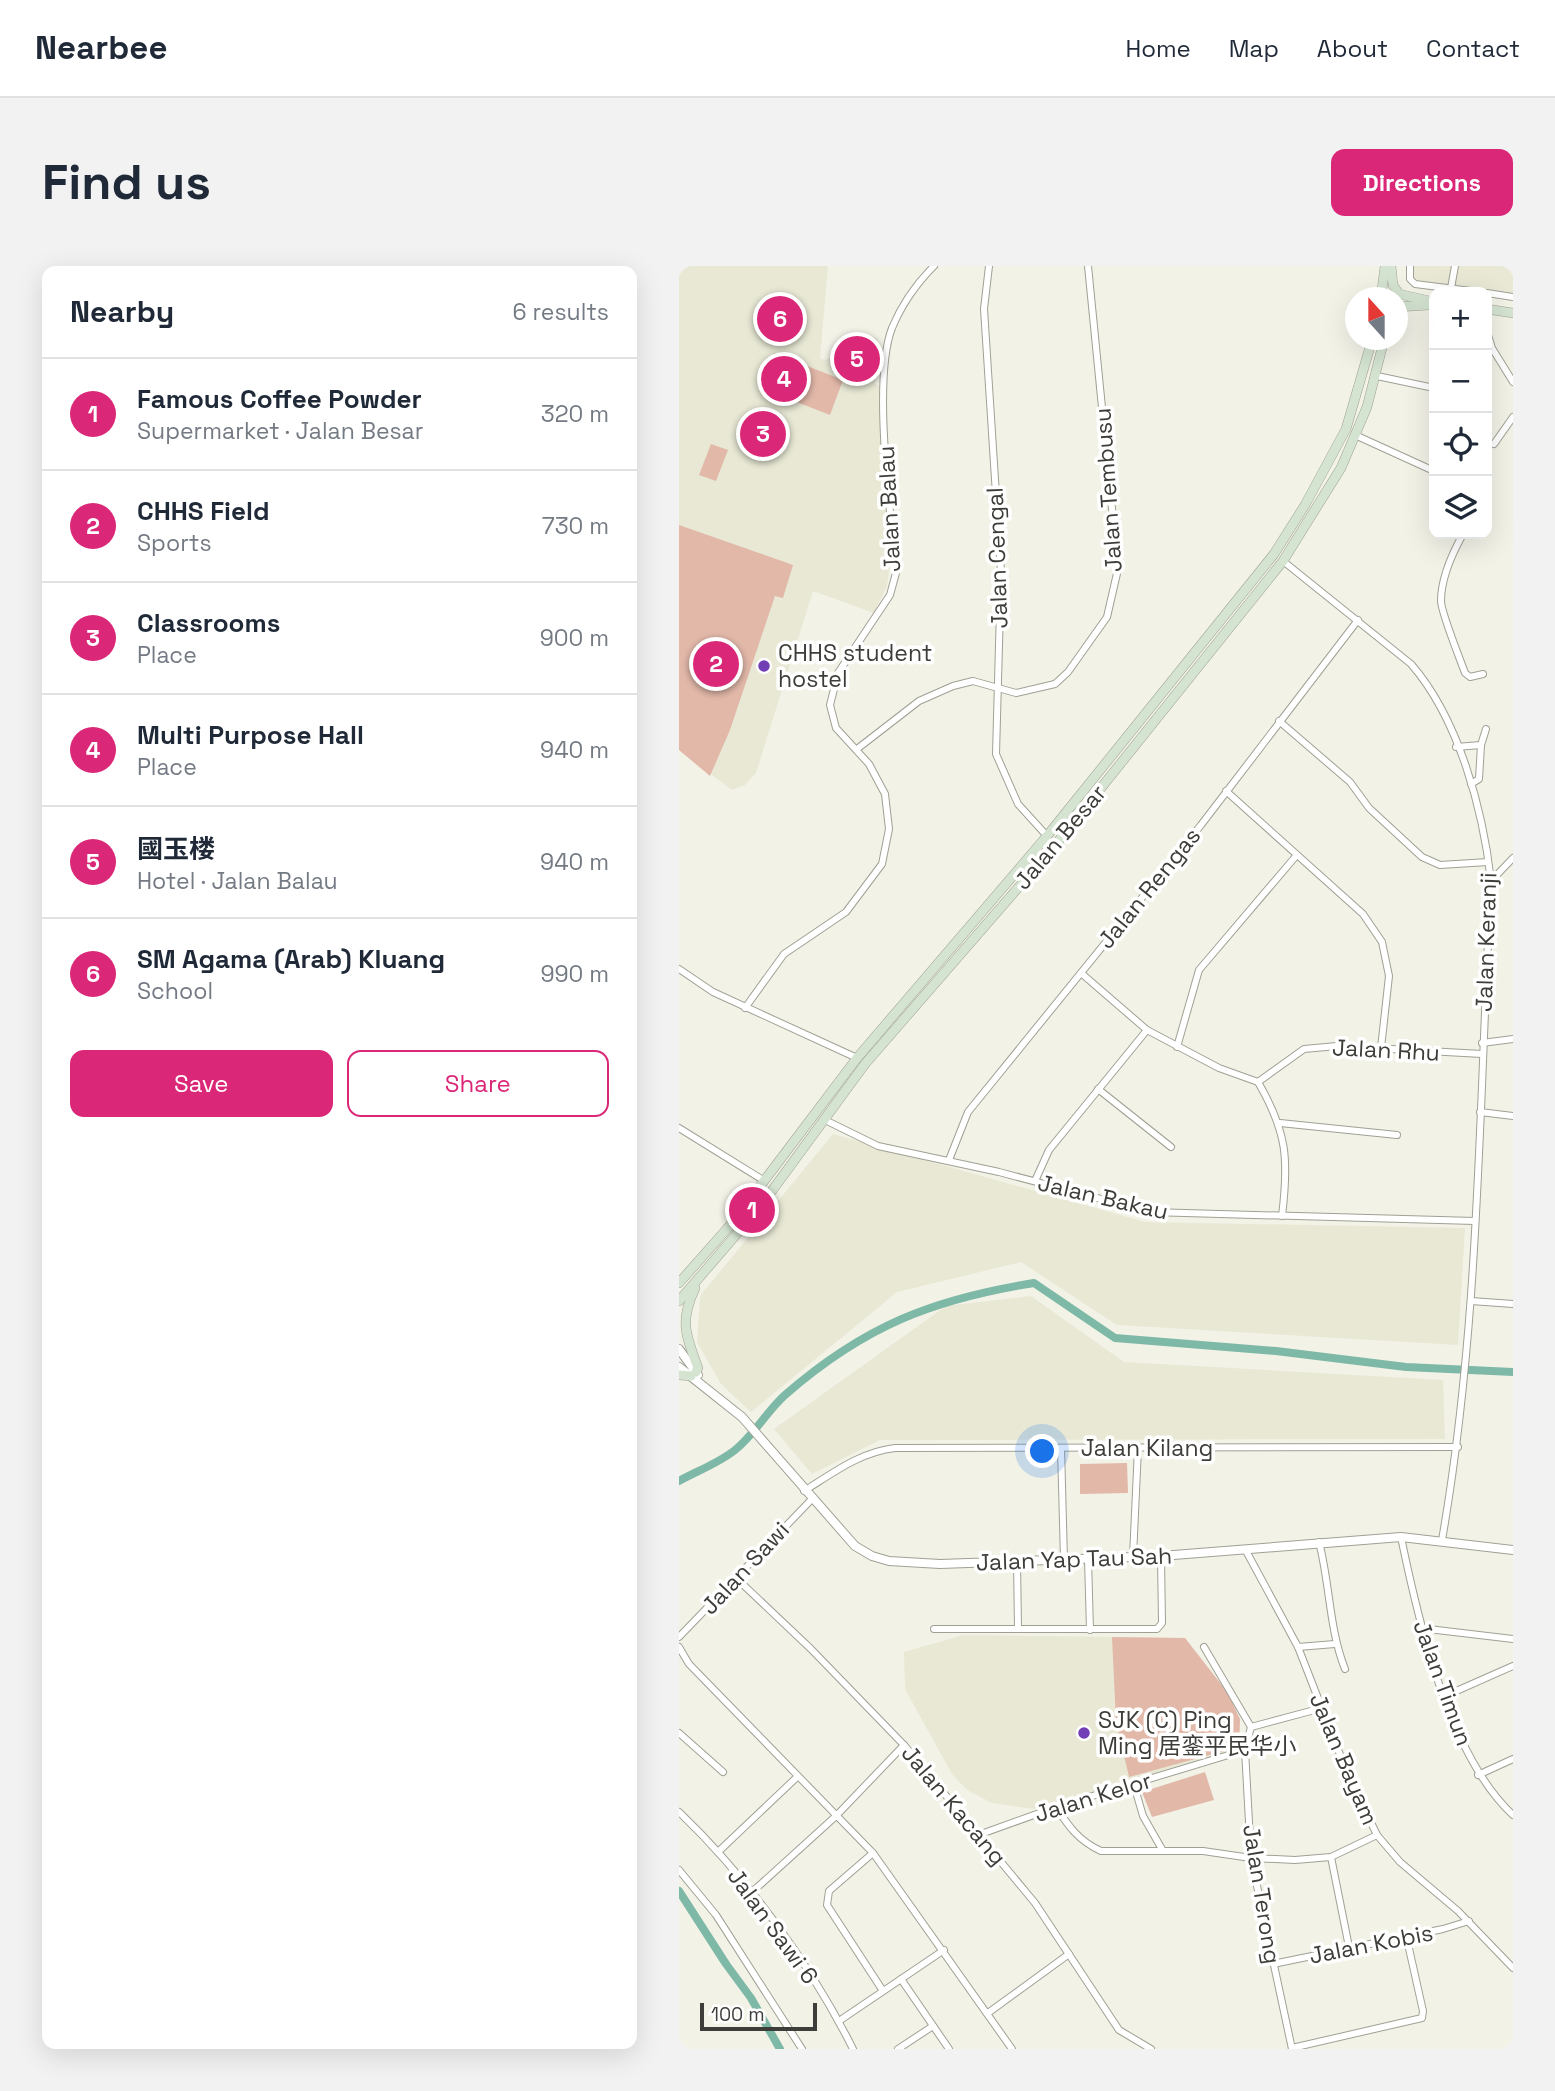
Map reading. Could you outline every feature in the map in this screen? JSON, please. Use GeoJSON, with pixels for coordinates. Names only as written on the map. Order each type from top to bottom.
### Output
{"type":"FeatureCollection","features":[{"type":"Feature","properties":{"kind":"main road"},"geometry":{"type":"LineString","coordinates":[[1382,287],[1385,266]]}},
{"type":"Feature","properties":{"kind":"main road"},"geometry":{"type":"LineString","coordinates":[[1391,266],[1393,285],[1399,293],[1429,302]]}},
{"type":"Feature","properties":{"kind":"main road"},"geometry":{"type":"LineString","coordinates":[[1408,306],[1429,304]]}},
{"type":"Feature","properties":{"kind":"main road"},"geometry":{"type":"LineString","coordinates":[[1492,310],[1513,313]]}},
{"type":"Feature","properties":{"kind":"main road","name":"Jalan Besar"},"geometry":{"type":"LineString","coordinates":[[679,1283],[733,1222],[857,1058],[1047,836],[1274,554],[1305,505],[1346,429],[1369,350]]}},
{"type":"Feature","properties":{"kind":"main road","name":"Jalan Besar"},"geometry":{"type":"LineString","coordinates":[[679,1301],[760,1207],[865,1064],[1060,839],[1283,561],[1325,497],[1356,435],[1377,376],[1382,350]]}},
{"type":"Feature","properties":{"kind":"main road"},"geometry":{"type":"LineString","coordinates":[[679,1277],[691,1270]]}},
{"type":"Feature","properties":{"kind":"main road"},"geometry":{"type":"LineString","coordinates":[[679,1375],[693,1374],[698,1368],[687,1342],[685,1323],[687,1303],[699,1277]]}},
{"type":"Feature","properties":{"kind":"street","name":"Jalan Balau"},"geometry":{"type":"LineString","coordinates":[[745,1008],[784,954],[846,912],[882,864],[889,829],[885,794],[857,750],[836,728],[830,705],[838,673],[890,595],[895,573],[883,407],[887,349],[891,329],[915,286],[934,266]]}},
{"type":"Feature","properties":{"kind":"street","name":"Jalan Cengal"},"geometry":{"type":"LineString","coordinates":[[989,266],[984,309],[1001,572],[996,754],[1018,804],[1047,836]]}},
{"type":"Feature","properties":{"kind":"street","name":"Jalan Tembusu"},"geometry":{"type":"LineString","coordinates":[[857,750],[919,701],[953,686],[973,681],[1016,693],[1055,684],[1068,672],[1107,617],[1118,569],[1088,266]]}},
{"type":"Feature","properties":{"kind":"street"},"geometry":{"type":"LineString","coordinates":[[1411,266],[1410,279],[1415,284],[1442,287]]}},
{"type":"Feature","properties":{"kind":"street"},"geometry":{"type":"LineString","coordinates":[[1451,287],[1455,266]]}},
{"type":"Feature","properties":{"kind":"street"},"geometry":{"type":"LineString","coordinates":[[1492,294],[1513,297]]}},
{"type":"Feature","properties":{"kind":"street"},"geometry":{"type":"LineString","coordinates":[[1492,348],[1513,382]]}},
{"type":"Feature","properties":{"kind":"street"},"geometry":{"type":"LineString","coordinates":[[1377,376],[1429,387]]}},
{"type":"Feature","properties":{"kind":"street"},"geometry":{"type":"LineString","coordinates":[[1494,444],[1513,417]]}},
{"type":"Feature","properties":{"kind":"street"},"geometry":{"type":"LineString","coordinates":[[1356,435],[1429,469]]}},
{"type":"Feature","properties":{"kind":"street"},"geometry":{"type":"LineString","coordinates":[[1460,539],[1454,550],[1441,597],[1442,612],[1465,673],[1470,677],[1483,674]]}},
{"type":"Feature","properties":{"kind":"street","name":"Jalan Keranji"},"geometry":{"type":"LineString","coordinates":[[1283,561],[1411,664],[1426,681],[1438,700],[1471,784],[1488,862],[1490,881],[1471,1301],[1458,1447]]}},
{"type":"Feature","properties":{"kind":"street","name":"Jalan Rengas"},"geometry":{"type":"LineString","coordinates":[[949,1160],[968,1112],[1226,791],[1358,620]]}},
{"type":"Feature","properties":{"kind":"street"},"geometry":{"type":"LineString","coordinates":[[1279,721],[1350,782],[1369,808],[1422,857],[1440,864],[1488,862]]}},
{"type":"Feature","properties":{"kind":"street"},"geometry":{"type":"LineString","coordinates":[[1471,784],[1479,779],[1481,745],[1486,729]]}},
{"type":"Feature","properties":{"kind":"street"},"geometry":{"type":"LineString","coordinates":[[1456,747],[1481,745]]}},
{"type":"Feature","properties":{"kind":"street"},"geometry":{"type":"LineString","coordinates":[[1226,791],[1363,914],[1382,942],[1389,976],[1381,1048]]}},
{"type":"Feature","properties":{"kind":"street"},"geometry":{"type":"LineString","coordinates":[[1177,1046],[1199,970],[1296,856]]}},
{"type":"Feature","properties":{"kind":"street"},"geometry":{"type":"LineString","coordinates":[[1490,881],[1513,858]]}},
{"type":"Feature","properties":{"kind":"street"},"geometry":{"type":"LineString","coordinates":[[679,969],[713,992],[857,1058]]}},
{"type":"Feature","properties":{"kind":"street"},"geometry":{"type":"LineString","coordinates":[[1081,973],[1147,1030],[1219,1068],[1258,1082],[1280,1123],[1287,1175],[1282,1216]]}},
{"type":"Feature","properties":{"kind":"street"},"geometry":{"type":"LineString","coordinates":[[1035,1181],[1049,1150],[1147,1030]]}},
{"type":"Feature","properties":{"kind":"street"},"geometry":{"type":"LineString","coordinates":[[1482,1043],[1513,1039]]}},
{"type":"Feature","properties":{"kind":"street","name":"Jalan Rhu"},"geometry":{"type":"LineString","coordinates":[[1258,1082],[1304,1049],[1338,1046],[1482,1054]]}},
{"type":"Feature","properties":{"kind":"street"},"geometry":{"type":"LineString","coordinates":[[1098,1089],[1171,1147]]}},
{"type":"Feature","properties":{"kind":"street"},"geometry":{"type":"LineString","coordinates":[[1480,1112],[1513,1116]]}},
{"type":"Feature","properties":{"kind":"street","name":"Jalan Bakau"},"geometry":{"type":"LineString","coordinates":[[825,1120],[878,1146],[949,1160],[1150,1212],[1475,1221]]}},
{"type":"Feature","properties":{"kind":"street"},"geometry":{"type":"LineString","coordinates":[[1280,1123],[1397,1135]]}},
{"type":"Feature","properties":{"kind":"street"},"geometry":{"type":"LineString","coordinates":[[679,1128],[763,1180]]}},
{"type":"Feature","properties":{"kind":"street"},"geometry":{"type":"LineString","coordinates":[[1471,1301],[1513,1304]]}},
{"type":"Feature","properties":{"kind":"street","name":"Jalan Yap Tau Sah"},"geometry":{"type":"LineString","coordinates":[[679,1349],[693,1374]]}},
{"type":"Feature","properties":{"kind":"street","name":"Jalan Yap Tau Sah"},"geometry":{"type":"LineString","coordinates":[[679,1367],[693,1374],[741,1417],[811,1500],[855,1546],[872,1556],[889,1561],[940,1564],[1161,1556],[1401,1537],[1513,1550]]}},
{"type":"Feature","properties":{"kind":"street"},"geometry":{"type":"LineString","coordinates":[[1442,1540],[1458,1447]]}},
{"type":"Feature","properties":{"kind":"street","name":"Jalan Kilang"},"geometry":{"type":"LineString","coordinates":[[804,1491],[849,1462],[881,1450],[1458,1447]]}},
{"type":"Feature","properties":{"kind":"street"},"geometry":{"type":"LineString","coordinates":[[1061,1448],[1064,1560]]}},
{"type":"Feature","properties":{"kind":"street"},"geometry":{"type":"LineString","coordinates":[[1133,1557],[1138,1448]]}},
{"type":"Feature","properties":{"kind":"street","name":"Jalan Sawi"},"geometry":{"type":"LineString","coordinates":[[679,1637],[811,1500]]}},
{"type":"Feature","properties":{"kind":"street","name":"Jalan Timun"},"geometry":{"type":"LineString","coordinates":[[1401,1537],[1420,1628],[1445,1696],[1478,1775],[1513,1815]]}},
{"type":"Feature","properties":{"kind":"street"},"geometry":{"type":"LineString","coordinates":[[1319,1542],[1326,1571],[1335,1644],[1345,1669]]}},
{"type":"Feature","properties":{"kind":"street","name":"Jalan Bayam"},"geometry":{"type":"LineString","coordinates":[[1245,1549],[1298,1647],[1377,1835],[1400,1862],[1469,1921],[1513,1968]]}},
{"type":"Feature","properties":{"kind":"street"},"geometry":{"type":"LineString","coordinates":[[934,1629],[1090,1630],[1160,1627],[1161,1556]]}},
{"type":"Feature","properties":{"kind":"street"},"geometry":{"type":"LineString","coordinates":[[1088,1559],[1090,1630]]}},
{"type":"Feature","properties":{"kind":"street"},"geometry":{"type":"LineString","coordinates":[[1017,1562],[1018,1629]]}},
{"type":"Feature","properties":{"kind":"street","name":"Jalan Kacang"},"geometry":{"type":"LineString","coordinates":[[735,1577],[811,1648],[904,1745],[981,1834],[1069,1954],[1119,2029],[1151,2049]]}},
{"type":"Feature","properties":{"kind":"street"},"geometry":{"type":"LineString","coordinates":[[1420,1628],[1513,1639]]}},
{"type":"Feature","properties":{"kind":"street"},"geometry":{"type":"LineString","coordinates":[[1298,1647],[1335,1644]]}},
{"type":"Feature","properties":{"kind":"street"},"geometry":{"type":"LineString","coordinates":[[679,1647],[689,1664],[873,1853],[1012,2049]]}},
{"type":"Feature","properties":{"kind":"street"},"geometry":{"type":"LineString","coordinates":[[1205,1647],[1251,1727],[1322,1708]]}},
{"type":"Feature","properties":{"kind":"street"},"geometry":{"type":"LineString","coordinates":[[1445,1696],[1513,1666]]}},
{"type":"Feature","properties":{"kind":"street","name":"Jalan Terong"},"geometry":{"type":"LineString","coordinates":[[1251,1727],[1245,1750],[1251,1858],[1292,2049]]}},
{"type":"Feature","properties":{"kind":"street"},"geometry":{"type":"LineString","coordinates":[[679,1733],[723,1772]]}},
{"type":"Feature","properties":{"kind":"street"},"geometry":{"type":"LineString","coordinates":[[751,1893],[836,1816],[904,1745]]}},
{"type":"Feature","properties":{"kind":"street","name":"Jalan Kelor"},"geometry":{"type":"LineString","coordinates":[[981,1834],[1056,1807],[1245,1750]]}},
{"type":"Feature","properties":{"kind":"street"},"geometry":{"type":"LineString","coordinates":[[1478,1775],[1513,1759]]}},
{"type":"Feature","properties":{"kind":"street"},"geometry":{"type":"LineString","coordinates":[[718,1852],[797,1776]]}},
{"type":"Feature","properties":{"kind":"street"},"geometry":{"type":"LineString","coordinates":[[1134,1785],[1143,1816],[1163,1851]]}},
{"type":"Feature","properties":{"kind":"street"},"geometry":{"type":"LineString","coordinates":[[1056,1807],[1072,1832],[1086,1844],[1101,1851],[1203,1851],[1251,1858],[1295,1860],[1331,1857],[1377,1835]]}},
{"type":"Feature","properties":{"kind":"street","name":"Jalan Sawi 6"},"geometry":{"type":"LineString","coordinates":[[679,1812],[718,1852],[751,1893],[839,2021],[853,2049]]}},
{"type":"Feature","properties":{"kind":"street"},"geometry":{"type":"LineString","coordinates":[[873,1853],[826,1897],[827,1905],[883,1991]]}},
{"type":"Feature","properties":{"kind":"street"},"geometry":{"type":"LineString","coordinates":[[1331,1857],[1349,1947]]}},
{"type":"Feature","properties":{"kind":"street"},"geometry":{"type":"LineString","coordinates":[[679,1870],[716,1915],[802,2049]]}},
{"type":"Feature","properties":{"kind":"street","name":"Jalan Kobis"},"geometry":{"type":"LineString","coordinates":[[1273,1964],[1469,1921]]}},
{"type":"Feature","properties":{"kind":"street"},"geometry":{"type":"LineString","coordinates":[[1292,2049],[1422,2018],[1423,2011],[1406,1936]]}},
{"type":"Feature","properties":{"kind":"street"},"geometry":{"type":"LineString","coordinates":[[839,2021],[944,1950]]}},
{"type":"Feature","properties":{"kind":"street"},"geometry":{"type":"LineString","coordinates":[[988,2013],[1069,1954]]}},
{"type":"Feature","properties":{"kind":"street"},"geometry":{"type":"LineString","coordinates":[[901,1979],[949,2049]]}},
{"type":"Feature","properties":{"kind":"street"},"geometry":{"type":"LineString","coordinates":[[898,2049],[933,2026]]}},
{"type":"Feature","properties":{"kind":"shaded area"},"geometry":{"type":"Polygon","coordinates":[[[679,266],[828,266],[820,358],[825,360],[868,338],[878,338],[875,384],[879,386],[891,555],[887,586],[874,613],[813,591],[756,773],[745,785],[732,790],[679,750],[679,266]]]}},
{"type":"Feature","properties":{"kind":"shaded area"},"geometry":{"type":"Polygon","coordinates":[[[1408,266],[1513,266],[1513,299],[1492,293],[1492,287],[1415,287],[1408,266]]]}},
{"type":"Feature","properties":{"kind":"shaded area"},"geometry":{"type":"Polygon","coordinates":[[[774,353],[843,380],[830,415],[761,388],[774,353]]]}},
{"type":"Feature","properties":{"kind":"shaded area"},"geometry":{"type":"Polygon","coordinates":[[[711,444],[728,450],[716,481],[699,475],[711,444]]]}},
{"type":"Feature","properties":{"kind":"shaded area"},"geometry":{"type":"Polygon","coordinates":[[[679,525],[793,565],[783,598],[775,596],[730,730],[710,776],[679,750],[679,525]]]}},
{"type":"Feature","properties":{"kind":"shaded area"},"geometry":{"type":"Polygon","coordinates":[[[833,1134],[1145,1222],[1465,1228],[1458,1345],[1117,1325],[1021,1262],[897,1292],[751,1412],[721,1384],[697,1342],[700,1296],[833,1134]]]}},
{"type":"Feature","properties":{"kind":"shaded area"},"geometry":{"type":"Polygon","coordinates":[[[1031,1296],[1124,1362],[1443,1380],[1445,1439],[880,1440],[812,1474],[774,1429],[946,1306],[1031,1296]]]}},
{"type":"Feature","properties":{"kind":"shaded area"},"geometry":{"type":"Polygon","coordinates":[[[1127,1463],[1128,1493],[1080,1494],[1080,1464],[1127,1463]]]}},
{"type":"Feature","properties":{"kind":"shaded area","name":"SJK (C) Ping Ming 居銮平民华小"},"geometry":{"type":"Polygon","coordinates":[[[963,1635],[1185,1638],[1240,1719],[1239,1750],[1034,1809],[992,1803],[967,1790],[952,1774],[905,1689],[904,1652],[963,1635]]]}},
{"type":"Feature","properties":{"kind":"shaded area"},"geometry":{"type":"Polygon","coordinates":[[[1112,1637],[1185,1638],[1228,1693],[1240,1719],[1239,1747],[1129,1777],[1116,1721],[1112,1637]]]}},
{"type":"Feature","properties":{"kind":"shaded area"},"geometry":{"type":"Polygon","coordinates":[[[1205,1772],[1214,1800],[1152,1817],[1142,1792],[1205,1772]]]}},
{"type":"Feature","properties":{"kind":"waterway"},"geometry":{"type":"LineString","coordinates":[[679,1481],[735,1450],[785,1395],[814,1371],[872,1333],[932,1307],[1034,1283],[1115,1338],[1276,1351],[1406,1367],[1513,1372]]}},
{"type":"Feature","properties":{"kind":"waterway"},"geometry":{"type":"LineString","coordinates":[[679,1891],[751,1998],[780,2049]]}},
{"type":"Feature","properties":{"kind":"place","name":"SM Agama (Arab) Kluang"},"geometry":{"type":"Point","coordinates":[780,319]}},
{"type":"Feature","properties":{"kind":"place","name":"國玉楼"},"geometry":{"type":"Point","coordinates":[857,359]}},
{"type":"Feature","properties":{"kind":"place","name":"Multi Purpose Hall"},"geometry":{"type":"Point","coordinates":[784,379]}},
{"type":"Feature","properties":{"kind":"place","name":"Classrooms"},"geometry":{"type":"Point","coordinates":[763,434]}},
{"type":"Feature","properties":{"kind":"place","name":"CHHS Field"},"geometry":{"type":"Point","coordinates":[716,664]}},
{"type":"Feature","properties":{"kind":"place","name":"CHHS student hostel"},"geometry":{"type":"Point","coordinates":[764,666]}},
{"type":"Feature","properties":{"kind":"place","name":"Famous Coffee Powder"},"geometry":{"type":"Point","coordinates":[752,1210]}},
{"type":"Feature","properties":{"kind":"place","name":"SJK (C) Ping Ming 居銮平民华小"},"geometry":{"type":"Point","coordinates":[1084,1733]}}]}
